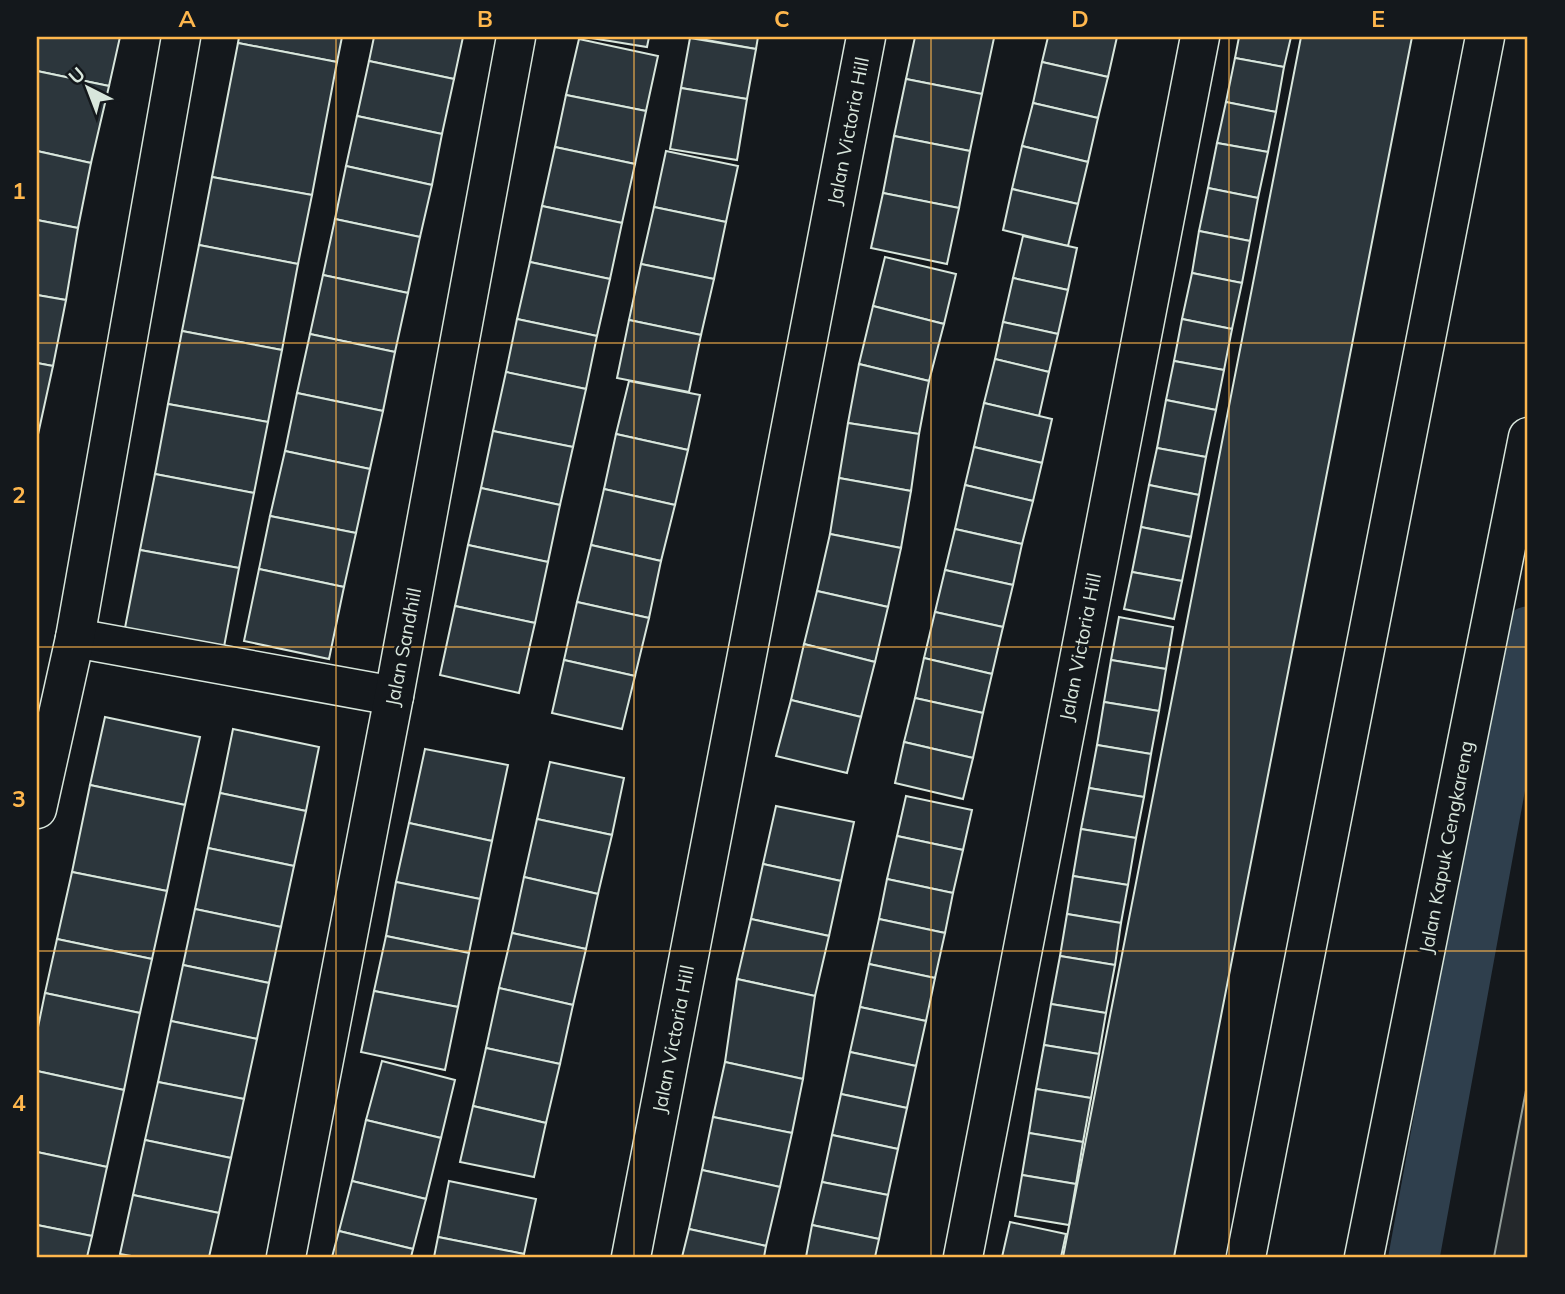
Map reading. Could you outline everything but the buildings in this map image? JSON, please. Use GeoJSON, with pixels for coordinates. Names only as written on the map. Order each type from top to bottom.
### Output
{"type":"FeatureCollection","features":[{"type":"Feature","properties":{"kind":"street"},"geometry":{"type":"LineString","coordinates":[[37,809],[75,638],[181,37]]}},
{"type":"Feature","properties":{"kind":"street","name":"Jalan Sandhill"},"geometry":{"type":"LineString","coordinates":[[286,1257],[394,696],[516,37]]}},
{"type":"Feature","properties":{"kind":"street","name":"Jalan Victoria Hill"},"geometry":{"type":"LineString","coordinates":[[631,1257],[866,37]]}},
{"type":"Feature","properties":{"kind":"street","name":"Jalan Victoria Hill"},"geometry":{"type":"LineString","coordinates":[[963,1257],[1199,37]]}},
{"type":"Feature","properties":{"kind":"street"},"geometry":{"type":"LineString","coordinates":[[1246,1257],[1485,37]]}},
{"type":"Feature","properties":{"kind":"street","name":"Jalan Kapuk Cengkareng"},"geometry":{"type":"LineString","coordinates":[[1364,1257],[1528,437]]}},
{"type":"Feature","properties":{"kind":"street"},"geometry":{"type":"LineString","coordinates":[[75,638],[394,696]]}},
{"type":"Feature","properties":{"kind":"shaded area"},"geometry":{"type":"Polygon","coordinates":[[[1528,1080],[1528,1257],[1494,1257],[1528,1080]]]}},
{"type":"Feature","properties":{"kind":"waterway"},"geometry":{"type":"LineString","coordinates":[[1414,1257],[1528,632]]}}]}
